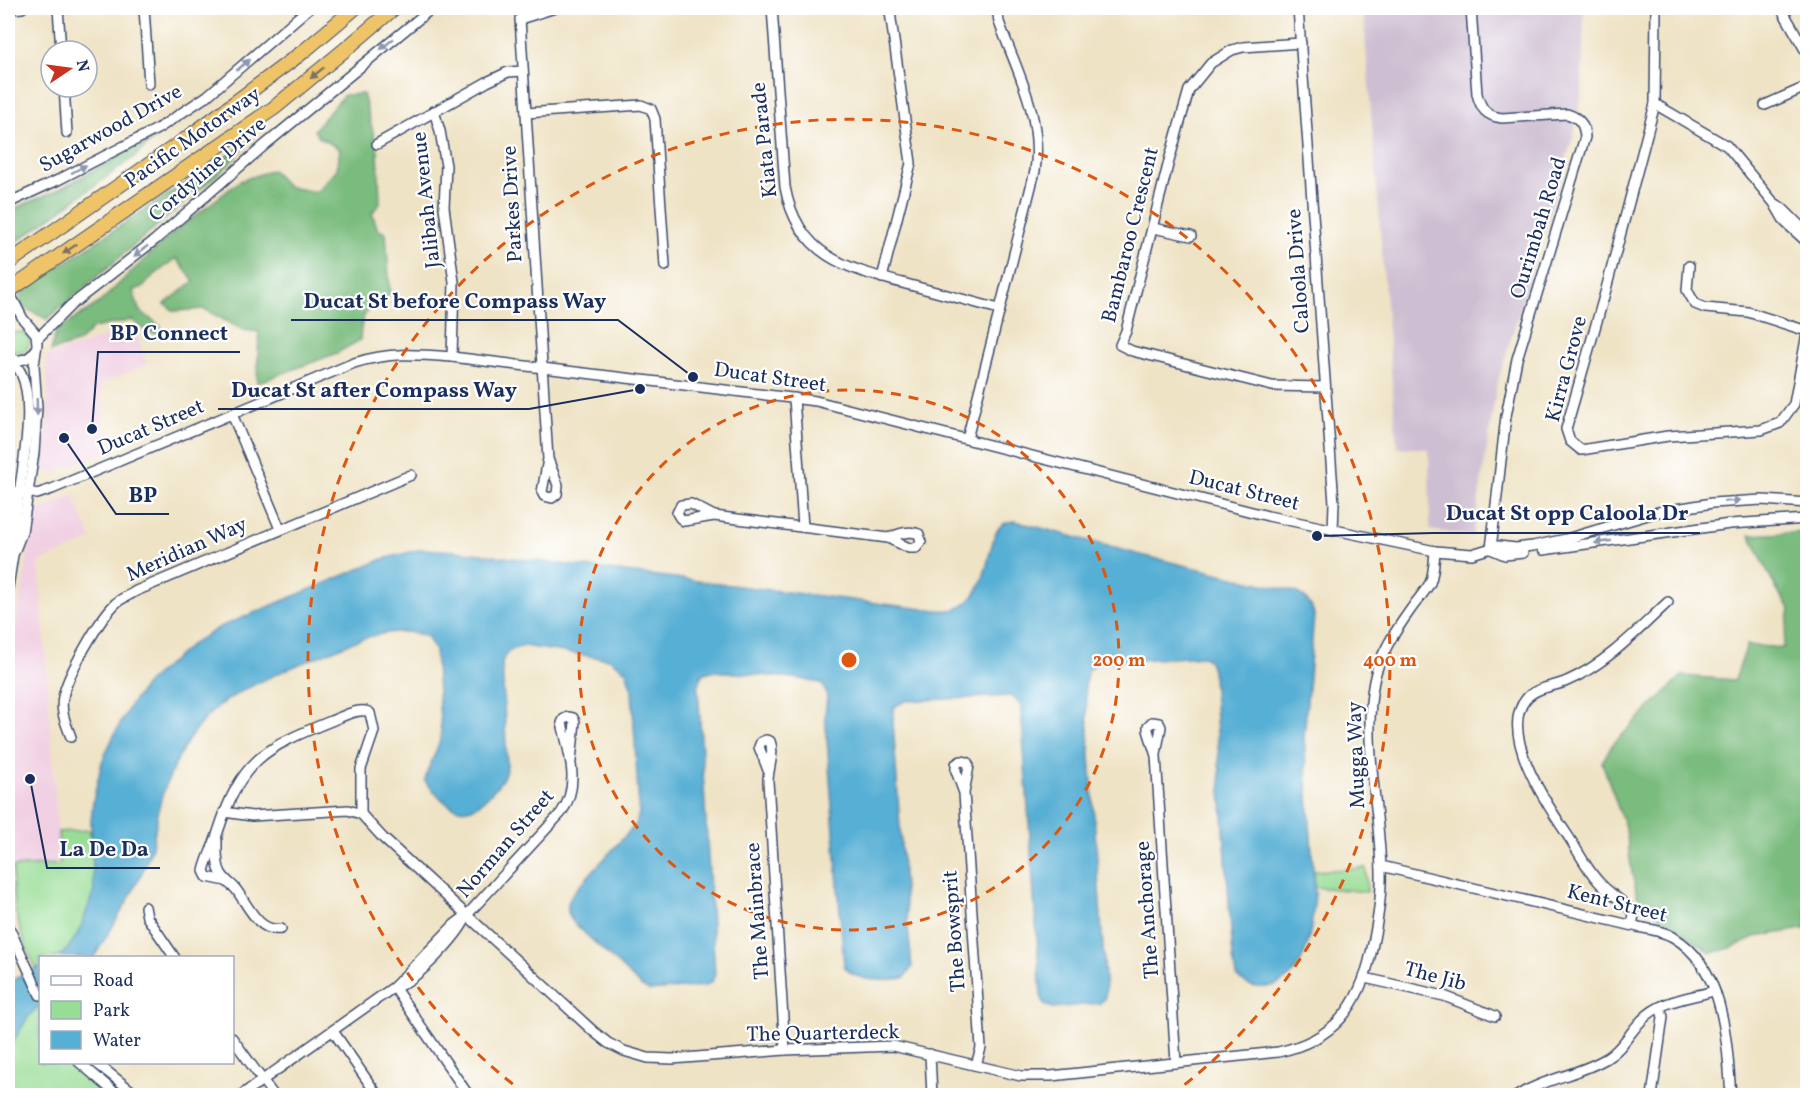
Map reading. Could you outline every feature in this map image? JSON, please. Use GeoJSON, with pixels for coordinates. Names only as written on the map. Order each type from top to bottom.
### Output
{"type":"FeatureCollection","features":[{"type":"Feature","properties":{"kind":"highway","name":"Pacific Motorway"},"geometry":{"type":"LineString","coordinates":[[8,263],[193,134],[304,51],[356,8]]}},
{"type":"Feature","properties":{"kind":"highway","name":"Pacific Motorway"},"geometry":{"type":"LineString","coordinates":[[10,289],[274,108],[394,8]]}},
{"type":"Feature","properties":{"kind":"street"},"geometry":{"type":"LineString","coordinates":[[8,9],[22,8]]}},
{"type":"Feature","properties":{"kind":"street"},"geometry":{"type":"LineString","coordinates":[[58,8],[60,39]]}},
{"type":"Feature","properties":{"kind":"street"},"geometry":{"type":"LineString","coordinates":[[144,8],[150,84]]}},
{"type":"Feature","properties":{"kind":"street","name":"Cordyline Drive"},"geometry":{"type":"LineString","coordinates":[[37,344],[71,305],[155,240],[266,144],[432,8]]}},
{"type":"Feature","properties":{"kind":"street","name":"Parkes Drive"},"geometry":{"type":"LineString","coordinates":[[548,459],[520,20],[555,8]]}},
{"type":"Feature","properties":{"kind":"street","name":"Kiata Parade"},"geometry":{"type":"LineString","coordinates":[[772,8],[785,187],[791,210],[802,230],[825,254],[852,269],[999,309]]}},
{"type":"Feature","properties":{"kind":"street"},"geometry":{"type":"LineString","coordinates":[[967,438],[1038,153],[1035,120],[999,22],[997,8]]}},
{"type":"Feature","properties":{"kind":"street","name":"Caloola Drive"},"geometry":{"type":"LineString","coordinates":[[1298,8],[1334,503],[1333,531]]}},
{"type":"Feature","properties":{"kind":"street","name":"Ourimbah Road"},"geometry":{"type":"LineString","coordinates":[[1471,8],[1477,94],[1485,111],[1492,117],[1502,118],[1567,114],[1582,123],[1585,137],[1517,359],[1506,416],[1491,549]]}},
{"type":"Feature","properties":{"kind":"street","name":"Kirra Grove"},"geometry":{"type":"LineString","coordinates":[[1656,8],[1655,104],[1566,429],[1570,441],[1581,450],[1668,436],[1761,430],[1780,423],[1794,404],[1807,329]]}},
{"type":"Feature","properties":{"kind":"street"},"geometry":{"type":"LineString","coordinates":[[1781,8],[1808,55]]}},
{"type":"Feature","properties":{"kind":"street","name":"Sugarwood Drive"},"geometry":{"type":"LineString","coordinates":[[8,203],[159,128],[207,96],[302,10]]}},
{"type":"Feature","properties":{"kind":"street"},"geometry":{"type":"LineString","coordinates":[[882,278],[911,163],[890,12]]}},
{"type":"Feature","properties":{"kind":"street","name":"Bambaroo Crescent"},"geometry":{"type":"LineString","coordinates":[[1301,43],[1243,47],[1221,56],[1202,72],[1189,90],[1126,331],[1120,345],[1132,351],[1272,386],[1325,387]]}},
{"type":"Feature","properties":{"kind":"street"},"geometry":{"type":"LineString","coordinates":[[377,144],[508,72],[523,71]]}},
{"type":"Feature","properties":{"kind":"street"},"geometry":{"type":"LineString","coordinates":[[1765,105],[1808,86]]}},
{"type":"Feature","properties":{"kind":"street"},"geometry":{"type":"LineString","coordinates":[[64,99],[67,133]]}},
{"type":"Feature","properties":{"kind":"street"},"geometry":{"type":"LineString","coordinates":[[1655,104],[1727,146],[1774,203],[1785,222],[1808,243]]}},
{"type":"Feature","properties":{"kind":"street"},"geometry":{"type":"LineString","coordinates":[[526,113],[641,105],[651,109],[655,119],[665,266]]}},
{"type":"Feature","properties":{"kind":"street","name":"Jalibah Avenue"},"geometry":{"type":"LineString","coordinates":[[434,111],[446,166],[444,207],[454,282],[452,357]]}},
{"type":"Feature","properties":{"kind":"street"},"geometry":{"type":"LineString","coordinates":[[1774,203],[1808,234]]}},
{"type":"Feature","properties":{"kind":"street"},"geometry":{"type":"LineString","coordinates":[[1153,228],[1191,236]]}},
{"type":"Feature","properties":{"kind":"street"},"geometry":{"type":"LineString","coordinates":[[1689,266],[1688,290],[1695,304],[1705,308],[1748,312],[1807,329]]}},
{"type":"Feature","properties":{"kind":"street"},"geometry":{"type":"LineString","coordinates":[[10,289],[22,319],[33,330],[37,344],[34,365],[37,422],[24,491]]}},
{"type":"Feature","properties":{"kind":"street"},"geometry":{"type":"LineString","coordinates":[[8,358],[25,359],[37,344]]}},
{"type":"Feature","properties":{"kind":"street","name":"Ducat Street"},"geometry":{"type":"LineString","coordinates":[[24,491],[37,494],[66,484],[313,380],[375,357],[403,354],[452,357],[832,405],[1333,531],[1435,551],[1472,554],[1491,549]]}},
{"type":"Feature","properties":{"kind":"street"},"geometry":{"type":"LineString","coordinates":[[8,358],[22,375],[25,390],[26,437],[22,532],[13,555],[8,587]]}},
{"type":"Feature","properties":{"kind":"street"},"geometry":{"type":"LineString","coordinates":[[794,399],[803,527]]}},
{"type":"Feature","properties":{"kind":"street","name":"Meridian Way"},"geometry":{"type":"LineString","coordinates":[[232,414],[280,529]]}},
{"type":"Feature","properties":{"kind":"street","name":"Meridian Way"},"geometry":{"type":"LineString","coordinates":[[71,737],[63,715],[62,698],[69,677],[105,617],[117,603],[136,591],[411,475]]}},
{"type":"Feature","properties":{"kind":"street"},"geometry":{"type":"LineString","coordinates":[[1491,549],[1497,546],[1516,548],[1554,542],[1682,507],[1744,500],[1808,503]]}},
{"type":"Feature","properties":{"kind":"street"},"geometry":{"type":"LineString","coordinates":[[714,516],[888,538]]}},
{"type":"Feature","properties":{"kind":"street"},"geometry":{"type":"LineString","coordinates":[[1491,549],[1510,555],[1730,524],[1808,519]]}},
{"type":"Feature","properties":{"kind":"street","name":"Mugga Way"},"geometry":{"type":"LineString","coordinates":[[1381,866],[1371,734],[1373,684],[1378,666],[1392,640],[1429,584],[1435,551]]}},
{"type":"Feature","properties":{"kind":"street"},"geometry":{"type":"LineString","coordinates":[[1632,925],[1634,915],[1632,911],[1597,880],[1541,796],[1526,767],[1518,730],[1519,710],[1526,698],[1538,690],[1567,682],[1613,653],[1668,602]]}},
{"type":"Feature","properties":{"kind":"street"},"geometry":{"type":"LineString","coordinates":[[224,812],[252,816],[341,810],[362,814],[360,775],[363,758],[374,731],[370,713],[365,710],[351,713],[283,742],[255,761],[240,778],[224,812],[204,874],[209,878],[226,881],[232,886]]}},
{"type":"Feature","properties":{"kind":"street","name":"The Anchorage"},"geometry":{"type":"LineString","coordinates":[[1156,754],[1176,1063]]}},
{"type":"Feature","properties":{"kind":"street","name":"Norman Street"},"geometry":{"type":"LineString","coordinates":[[240,1095],[394,987],[454,924],[467,915],[568,804],[573,785],[571,761]]}},
{"type":"Feature","properties":{"kind":"street","name":"The Mainbrace"},"geometry":{"type":"LineString","coordinates":[[768,770],[785,1050]]}},
{"type":"Feature","properties":{"kind":"street","name":"The Bowsprit"},"geometry":{"type":"LineString","coordinates":[[964,793],[981,1048],[976,1065]]}},
{"type":"Feature","properties":{"kind":"street","name":"The Quarterdeck"},"geometry":{"type":"LineString","coordinates":[[362,814],[383,838],[593,1031],[624,1052],[648,1058],[672,1059],[785,1050],[893,1046],[1027,1077],[1278,1052],[1304,1045],[1319,1037],[1339,1021],[1353,1004],[1365,978],[1379,912],[1381,866]]}},
{"type":"Feature","properties":{"kind":"street"},"geometry":{"type":"LineString","coordinates":[[219,829],[217,841],[219,869],[222,876],[261,924],[271,929],[281,929]]}},
{"type":"Feature","properties":{"kind":"street","name":"Kent Street"},"geometry":{"type":"LineString","coordinates":[[1381,866],[1664,933],[1687,946],[1705,968],[1714,991],[1726,1033],[1731,1095]]}},
{"type":"Feature","properties":{"kind":"street"},"geometry":{"type":"LineString","coordinates":[[144,907],[147,917],[174,956]]}},
{"type":"Feature","properties":{"kind":"street"},"geometry":{"type":"LineString","coordinates":[[8,925],[39,993]]}},
{"type":"Feature","properties":{"kind":"street","name":"The Jib"},"geometry":{"type":"LineString","coordinates":[[1365,978],[1444,996],[1495,1016]]}},
{"type":"Feature","properties":{"kind":"street"},"geometry":{"type":"LineString","coordinates":[[394,987],[469,1095]]}},
{"type":"Feature","properties":{"kind":"street"},"geometry":{"type":"LineString","coordinates":[[1517,1095],[1609,1057],[1624,1043],[1640,1022],[1660,1007],[1677,1000],[1714,991]]}},
{"type":"Feature","properties":{"kind":"street"},"geometry":{"type":"LineString","coordinates":[[1652,1095],[1663,1017],[1660,1007]]}},
{"type":"Feature","properties":{"kind":"street"},"geometry":{"type":"LineString","coordinates":[[333,1031],[378,1095]]}},
{"type":"Feature","properties":{"kind":"street"},"geometry":{"type":"LineString","coordinates":[[234,1041],[273,1095]]}},
{"type":"Feature","properties":{"kind":"street"},"geometry":{"type":"LineString","coordinates":[[930,1054],[932,1095]]}},
{"type":"Feature","properties":{"kind":"street"},"geometry":{"type":"LineString","coordinates":[[81,1064],[119,1095]]}},
{"type":"Feature","properties":{"kind":"street"},"geometry":{"type":"LineString","coordinates":[[98,1064],[138,1095]]}},
{"type":"Feature","properties":{"kind":"shaded area"},"geometry":{"type":"Polygon","coordinates":[[[1363,8],[1584,8],[1582,90],[1575,130],[1497,384],[1473,536],[1430,530],[1429,449],[1397,447],[1363,8]]]}},
{"type":"Feature","properties":{"kind":"shaded area"},"geometry":{"type":"Polygon","coordinates":[[[134,328],[147,364],[101,384],[105,452],[51,473],[42,466],[48,418],[46,356],[134,328]]]}},
{"type":"Feature","properties":{"kind":"shaded area"},"geometry":{"type":"Polygon","coordinates":[[[73,495],[92,540],[39,562],[60,864],[11,868],[8,835],[8,671],[35,512],[73,495]]]}},
{"type":"Feature","properties":{"kind":"green space"},"geometry":{"type":"Polygon","coordinates":[[[363,94],[378,151],[380,203],[372,213],[378,230],[386,233],[390,294],[366,312],[360,340],[337,353],[257,383],[259,332],[243,330],[204,309],[174,311],[165,304],[194,281],[176,258],[143,287],[133,290],[139,310],[160,326],[165,336],[146,331],[132,320],[93,328],[79,342],[51,351],[56,331],[99,303],[168,237],[240,181],[272,170],[288,187],[317,192],[337,169],[340,149],[319,137],[314,130],[344,95],[363,94]]]}},
{"type":"Feature","properties":{"kind":"green space"},"geometry":{"type":"Polygon","coordinates":[[[159,134],[137,155],[8,248],[8,211],[56,191],[159,134]]]}},
{"type":"Feature","properties":{"kind":"green space"},"geometry":{"type":"Polygon","coordinates":[[[251,140],[226,167],[47,319],[21,306],[20,292],[251,140]]]}},
{"type":"Feature","properties":{"kind":"green space"},"geometry":{"type":"Polygon","coordinates":[[[19,332],[26,335],[29,342],[26,349],[19,352],[12,349],[9,342],[12,335],[19,332]]]}},
{"type":"Feature","properties":{"kind":"green space"},"geometry":{"type":"Polygon","coordinates":[[[1807,532],[1807,928],[1755,937],[1731,948],[1711,953],[1639,902],[1626,830],[1602,762],[1613,744],[1682,676],[1735,680],[1747,645],[1783,648],[1790,609],[1777,590],[1750,535],[1807,532]]]}},
{"type":"Feature","properties":{"kind":"green space"},"geometry":{"type":"Polygon","coordinates":[[[90,830],[94,868],[93,898],[71,945],[59,956],[39,956],[39,967],[36,968],[17,919],[13,894],[13,867],[60,864],[58,832],[90,830]]]}},
{"type":"Feature","properties":{"kind":"green space"},"geometry":{"type":"Polygon","coordinates":[[[1366,868],[1367,892],[1315,887],[1314,871],[1366,868]]]}},
{"type":"Feature","properties":{"kind":"green space"},"geometry":{"type":"Polygon","coordinates":[[[39,1005],[39,1064],[74,1064],[111,1095],[8,1096],[8,1048],[28,1017],[39,1005]]]}},
{"type":"Feature","properties":{"kind":"water"},"geometry":{"type":"Polygon","coordinates":[[[1015,521],[1137,554],[1296,592],[1311,606],[1314,615],[1304,738],[1315,895],[1312,923],[1305,952],[1291,975],[1280,983],[1257,987],[1246,984],[1236,976],[1213,676],[1209,662],[1204,656],[1104,662],[1088,671],[1085,682],[1106,992],[1100,1003],[1053,1008],[1045,1005],[1041,996],[1021,708],[1018,701],[1011,696],[906,701],[894,708],[904,888],[912,967],[904,978],[871,980],[849,972],[844,966],[825,713],[827,697],[824,687],[821,683],[795,678],[713,671],[704,673],[698,687],[715,974],[712,982],[704,986],[649,991],[574,923],[569,916],[568,909],[572,894],[636,824],[639,813],[632,690],[626,671],[609,659],[524,646],[508,653],[502,662],[506,771],[498,785],[481,803],[472,808],[456,808],[440,798],[425,781],[441,734],[435,651],[427,636],[400,632],[386,633],[347,644],[297,665],[247,688],[213,711],[194,732],[172,770],[160,803],[152,846],[145,866],[95,956],[59,956],[67,950],[79,932],[94,891],[91,821],[93,801],[102,762],[114,735],[131,704],[150,680],[192,644],[220,627],[383,559],[422,549],[456,551],[924,609],[952,610],[968,601],[977,590],[983,578],[994,538],[998,529],[1006,522],[1015,521]]]}},
{"type":"Feature","properties":{"kind":"water"},"geometry":{"type":"Polygon","coordinates":[[[39,967],[39,1005],[28,1017],[8,1050],[8,985],[14,979],[39,967]]]}},
{"type":"Feature","properties":{"kind":"place","name":"Ducat St before Compass Way"},"geometry":{"type":"Point","coordinates":[693,377]}},
{"type":"Feature","properties":{"kind":"place","name":"Ducat St after Compass Way"},"geometry":{"type":"Point","coordinates":[640,389]}},
{"type":"Feature","properties":{"kind":"place","name":"BP Connect"},"geometry":{"type":"Point","coordinates":[92,429]}},
{"type":"Feature","properties":{"kind":"place","name":"BP"},"geometry":{"type":"Point","coordinates":[64,438]}},
{"type":"Feature","properties":{"kind":"place","name":"Ducat St opp Caloola Dr"},"geometry":{"type":"Point","coordinates":[1317,536]}},
{"type":"Feature","properties":{"kind":"place","name":"La De Da"},"geometry":{"type":"Point","coordinates":[30,779]}}]}
